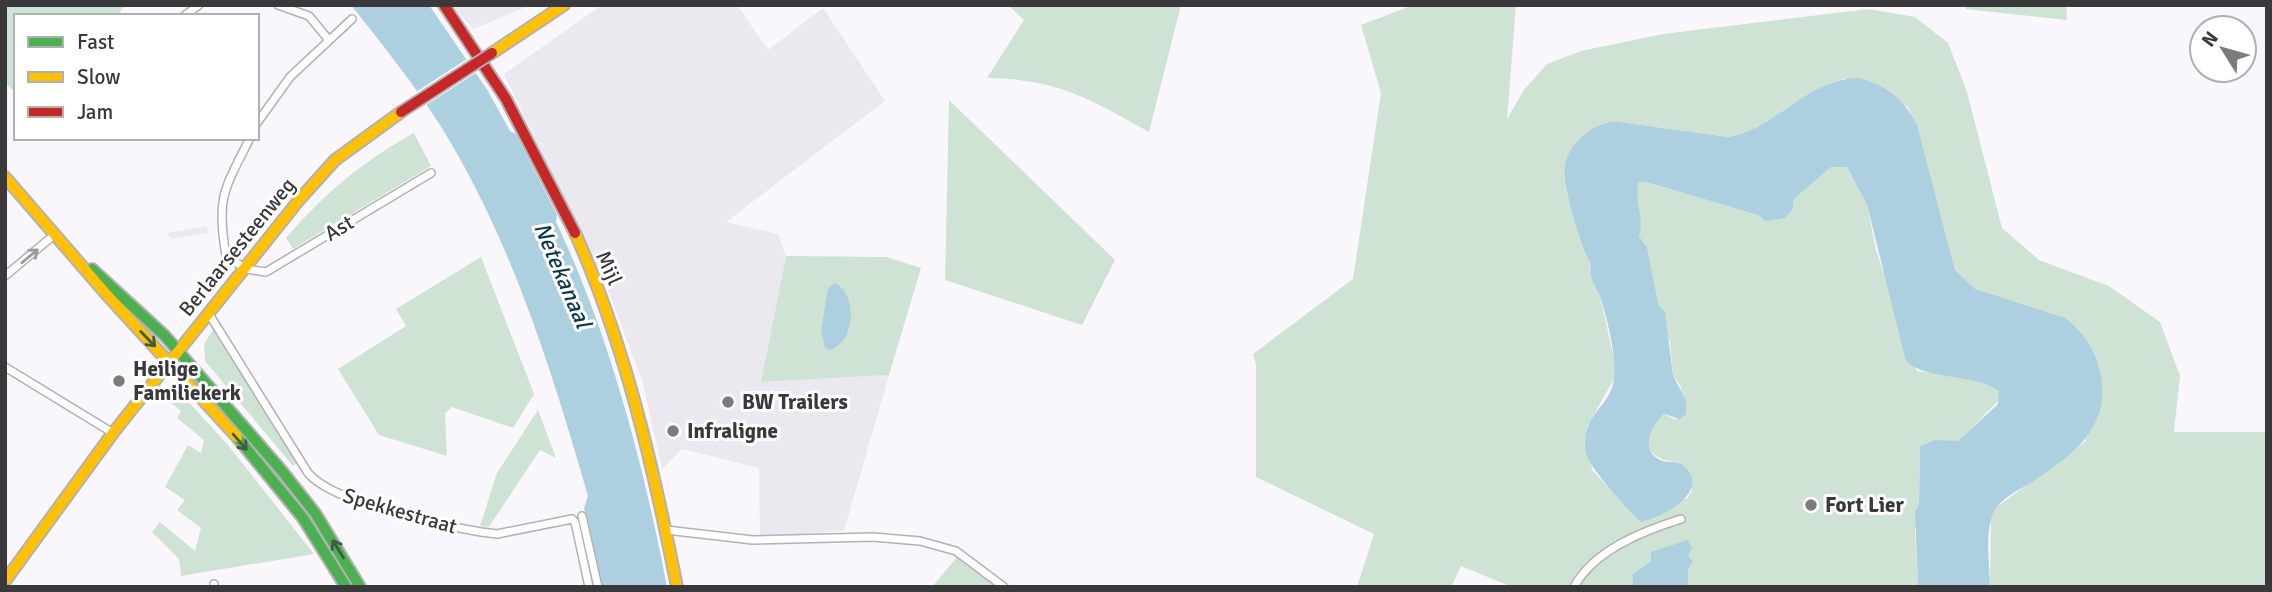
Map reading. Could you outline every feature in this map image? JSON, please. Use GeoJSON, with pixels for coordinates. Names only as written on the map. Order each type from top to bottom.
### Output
{"type":"FeatureCollection","features":[{"type":"Feature","properties":{"kind":"street"},"geometry":{"type":"LineString","coordinates":[[278,5],[309,16],[328,39]]}},
{"type":"Feature","properties":{"kind":"street","name":"Mijl"},"geometry":{"type":"LineString","coordinates":[[443,5],[499,87],[547,179],[601,296],[638,411],[677,587]]}},
{"type":"Feature","properties":{"kind":"street","name":"Berlaarsesteenweg"},"geometry":{"type":"LineString","coordinates":[[5,582],[113,433],[323,172],[360,139],[565,5]]}},
{"type":"Feature","properties":{"kind":"street"},"geometry":{"type":"LineString","coordinates":[[259,120],[290,77],[352,19]]}},
{"type":"Feature","properties":{"kind":"street"},"geometry":{"type":"LineString","coordinates":[[246,269],[226,256],[220,206],[249,140]]}},
{"type":"Feature","properties":{"kind":"street","name":"Ast"},"geometry":{"type":"LineString","coordinates":[[246,269],[266,272],[431,173]]}},
{"type":"Feature","properties":{"kind":"street"},"geometry":{"type":"LineString","coordinates":[[5,177],[291,502],[346,587]]}},
{"type":"Feature","properties":{"kind":"street"},"geometry":{"type":"LineString","coordinates":[[5,276],[54,235]]}},
{"type":"Feature","properties":{"kind":"street"},"geometry":{"type":"LineString","coordinates":[[66,248],[130,304],[179,352],[315,513],[360,587]]}},
{"type":"Feature","properties":{"kind":"street","name":"Spekkestraat"},"geometry":{"type":"LineString","coordinates":[[209,314],[308,473],[322,485],[349,498],[481,532],[497,534],[566,519],[575,522],[589,587]]}},
{"type":"Feature","properties":{"kind":"street"},"geometry":{"type":"LineString","coordinates":[[5,368],[113,433]]}},
{"type":"Feature","properties":{"kind":"street"},"geometry":{"type":"LineString","coordinates":[[582,516],[598,587]]}},
{"type":"Feature","properties":{"kind":"street"},"geometry":{"type":"LineString","coordinates":[[1574,587],[1589,566],[1606,554],[1656,527],[1681,519]]}},
{"type":"Feature","properties":{"kind":"street"},"geometry":{"type":"LineString","coordinates":[[666,530],[753,540],[873,537],[920,541],[956,551],[1004,587]]}},
{"type":"Feature","properties":{"kind":"shaded area"},"geometry":{"type":"Polygon","coordinates":[[[452,5],[531,5],[473,29],[452,5]]]}},
{"type":"Feature","properties":{"kind":"shaded area"},"geometry":{"type":"Polygon","coordinates":[[[602,5],[737,5],[768,50],[823,8],[885,101],[726,222],[778,234],[786,256],[761,382],[889,375],[844,531],[760,537],[759,468],[682,449],[662,469],[642,380],[608,290],[504,74],[602,5]]]}},
{"type":"Feature","properties":{"kind":"shaded area"},"geometry":{"type":"Polygon","coordinates":[[[207,226],[208,233],[170,239],[168,233],[207,226]]]}},
{"type":"Feature","properties":{"kind":"green space"},"geometry":{"type":"Polygon","coordinates":[[[5,5],[125,5],[118,14],[14,14],[14,88],[12,90],[5,82],[5,5]]]}},
{"type":"Feature","properties":{"kind":"green space"},"geometry":{"type":"Polygon","coordinates":[[[1008,5],[1181,5],[1149,132],[1072,93],[1033,82],[987,78],[1024,20],[1008,5]]]}},
{"type":"Feature","properties":{"kind":"green space"},"geometry":{"type":"Polygon","coordinates":[[[1413,5],[1516,5],[1507,119],[1524,90],[1547,64],[1581,51],[1663,34],[1868,9],[1915,17],[1948,43],[1967,92],[2002,228],[2039,260],[2109,286],[2160,322],[2180,376],[2174,432],[2267,432],[2267,587],[1990,587],[1991,518],[1997,507],[2086,441],[2009,302],[1974,289],[1955,270],[1917,124],[1907,106],[1844,79],[1744,133],[1728,137],[1613,121],[1591,130],[1578,141],[1568,155],[1564,171],[1568,198],[1591,264],[1589,270],[1601,300],[1615,364],[1614,379],[1587,427],[1592,470],[1636,517],[1669,510],[1678,501],[1688,498],[1692,490],[1679,462],[1658,457],[1649,446],[1651,431],[1664,414],[1676,420],[1681,387],[1673,375],[1670,341],[1659,306],[1647,247],[1639,236],[1636,192],[1639,182],[1758,215],[1765,221],[1793,209],[1794,199],[1831,167],[1847,167],[1867,205],[1876,250],[1917,371],[1968,377],[1999,390],[2000,399],[1958,442],[1932,440],[1920,446],[1919,505],[1915,512],[1918,525],[1915,529],[1918,587],[1688,587],[1688,571],[1693,561],[1652,552],[1651,561],[1632,575],[1633,587],[1512,587],[1461,566],[1451,587],[1357,587],[1374,534],[1256,477],[1256,365],[1253,354],[1353,279],[1381,93],[1361,25],[1413,5]]]}},
{"type":"Feature","properties":{"kind":"green space"},"geometry":{"type":"Polygon","coordinates":[[[1966,5],[2066,5],[2067,20],[1966,9],[1966,5]]]}},
{"type":"Feature","properties":{"kind":"green space"},"geometry":{"type":"Polygon","coordinates":[[[949,100],[1115,260],[1082,325],[945,280],[949,100]]]}},
{"type":"Feature","properties":{"kind":"green space"},"geometry":{"type":"Polygon","coordinates":[[[414,133],[431,166],[293,249],[286,238],[315,207],[361,167],[414,133]]]}},
{"type":"Feature","properties":{"kind":"green space"},"geometry":{"type":"Polygon","coordinates":[[[786,256],[887,257],[921,268],[889,375],[761,382],[786,256]]]}},
{"type":"Feature","properties":{"kind":"green space"},"geometry":{"type":"Polygon","coordinates":[[[481,257],[534,394],[513,428],[452,407],[445,413],[447,456],[379,435],[338,369],[406,326],[396,309],[481,257]]]}},
{"type":"Feature","properties":{"kind":"green space"},"geometry":{"type":"Polygon","coordinates":[[[213,330],[297,463],[293,466],[205,361],[204,344],[213,330]]]}},
{"type":"Feature","properties":{"kind":"green space"},"geometry":{"type":"Polygon","coordinates":[[[171,383],[228,445],[314,554],[181,576],[179,559],[152,532],[160,522],[195,551],[201,528],[177,510],[185,500],[165,487],[188,445],[201,453],[204,440],[177,418],[181,411],[161,394],[171,383]]]}},
{"type":"Feature","properties":{"kind":"green space"},"geometry":{"type":"Polygon","coordinates":[[[538,410],[556,458],[540,450],[489,527],[480,526],[497,473],[538,410]]]}},
{"type":"Feature","properties":{"kind":"green space"},"geometry":{"type":"Polygon","coordinates":[[[957,557],[996,587],[932,587],[957,557]]]}},
{"type":"Feature","properties":{"kind":"water","name":"Netekanaal"},"geometry":{"type":"Polygon","coordinates":[[[351,5],[429,5],[488,91],[510,131],[516,134],[557,215],[556,222],[608,354],[636,448],[667,587],[602,587],[584,508],[588,496],[544,352],[508,259],[488,213],[440,125],[351,5]]]}},
{"type":"Feature","properties":{"kind":"water"},"geometry":{"type":"Polygon","coordinates":[[[1859,78],[1893,94],[1917,124],[1955,270],[1975,289],[2065,318],[2089,344],[2099,368],[2102,396],[2099,412],[2084,440],[2060,462],[2005,499],[1993,515],[1989,534],[1990,587],[1918,587],[1915,511],[1919,505],[1920,446],[1933,440],[1958,441],[1998,404],[1999,391],[1975,381],[1925,371],[1906,361],[1867,205],[1847,167],[1831,167],[1794,199],[1793,209],[1785,218],[1765,221],[1758,215],[1639,182],[1639,236],[1647,247],[1659,306],[1665,312],[1673,375],[1686,401],[1686,414],[1680,419],[1664,414],[1655,424],[1650,437],[1650,450],[1660,460],[1679,463],[1685,467],[1691,476],[1692,485],[1681,502],[1661,515],[1641,522],[1620,501],[1587,456],[1587,430],[1612,388],[1614,369],[1613,349],[1601,299],[1591,277],[1591,264],[1568,198],[1564,171],[1572,148],[1590,130],[1613,121],[1728,137],[1763,124],[1823,86],[1840,80],[1859,78]]]}},
{"type":"Feature","properties":{"kind":"water"},"geometry":{"type":"Polygon","coordinates":[[[835,283],[848,297],[851,318],[845,339],[829,350],[825,347],[821,331],[828,288],[835,283]]]}},
{"type":"Feature","properties":{"kind":"water"},"geometry":{"type":"Polygon","coordinates":[[[1688,540],[1692,548],[1688,556],[1693,561],[1688,571],[1688,587],[1633,587],[1632,575],[1651,561],[1651,552],[1688,540]]]}},
{"type":"Feature","properties":{"kind":"pier"},"geometry":{"type":"Polygon","coordinates":[[[470,57],[479,71],[423,107],[413,94],[470,57]]]}},
{"type":"Feature","properties":{"kind":"traffic: fast"},"geometry":{"type":"LineString","coordinates":[[92,269],[165,336],[282,471],[315,513],[360,587]]}},
{"type":"Feature","properties":{"kind":"traffic: fast"},"geometry":{"type":"LineString","coordinates":[[237,437],[303,518],[346,587]]}},
{"type":"Feature","properties":{"kind":"traffic: slow"},"geometry":{"type":"LineString","coordinates":[[492,53],[564,5]]}},
{"type":"Feature","properties":{"kind":"traffic: slow"},"geometry":{"type":"LineString","coordinates":[[5,581],[113,433],[299,200],[335,160],[401,112]]}},
{"type":"Feature","properties":{"kind":"traffic: slow"},"geometry":{"type":"LineString","coordinates":[[5,177],[107,295],[237,437]]}},
{"type":"Feature","properties":{"kind":"traffic: slow"},"geometry":{"type":"LineString","coordinates":[[575,233],[609,319],[636,407],[677,587]]}},
{"type":"Feature","properties":{"kind":"traffic: jam"},"geometry":{"type":"LineString","coordinates":[[444,5],[506,99],[575,233]]}},
{"type":"Feature","properties":{"kind":"traffic: jam"},"geometry":{"type":"LineString","coordinates":[[401,112],[492,53]]}},
{"type":"Feature","properties":{"kind":"place","name":"Heilige Familiekerk"},"geometry":{"type":"Point","coordinates":[119,381]}},
{"type":"Feature","properties":{"kind":"place","name":"BW Trailers"},"geometry":{"type":"Point","coordinates":[728,402]}},
{"type":"Feature","properties":{"kind":"place","name":"Infraligne"},"geometry":{"type":"Point","coordinates":[673,431]}},
{"type":"Feature","properties":{"kind":"place","name":"Fort Lier"},"geometry":{"type":"Point","coordinates":[1811,505]}}]}
